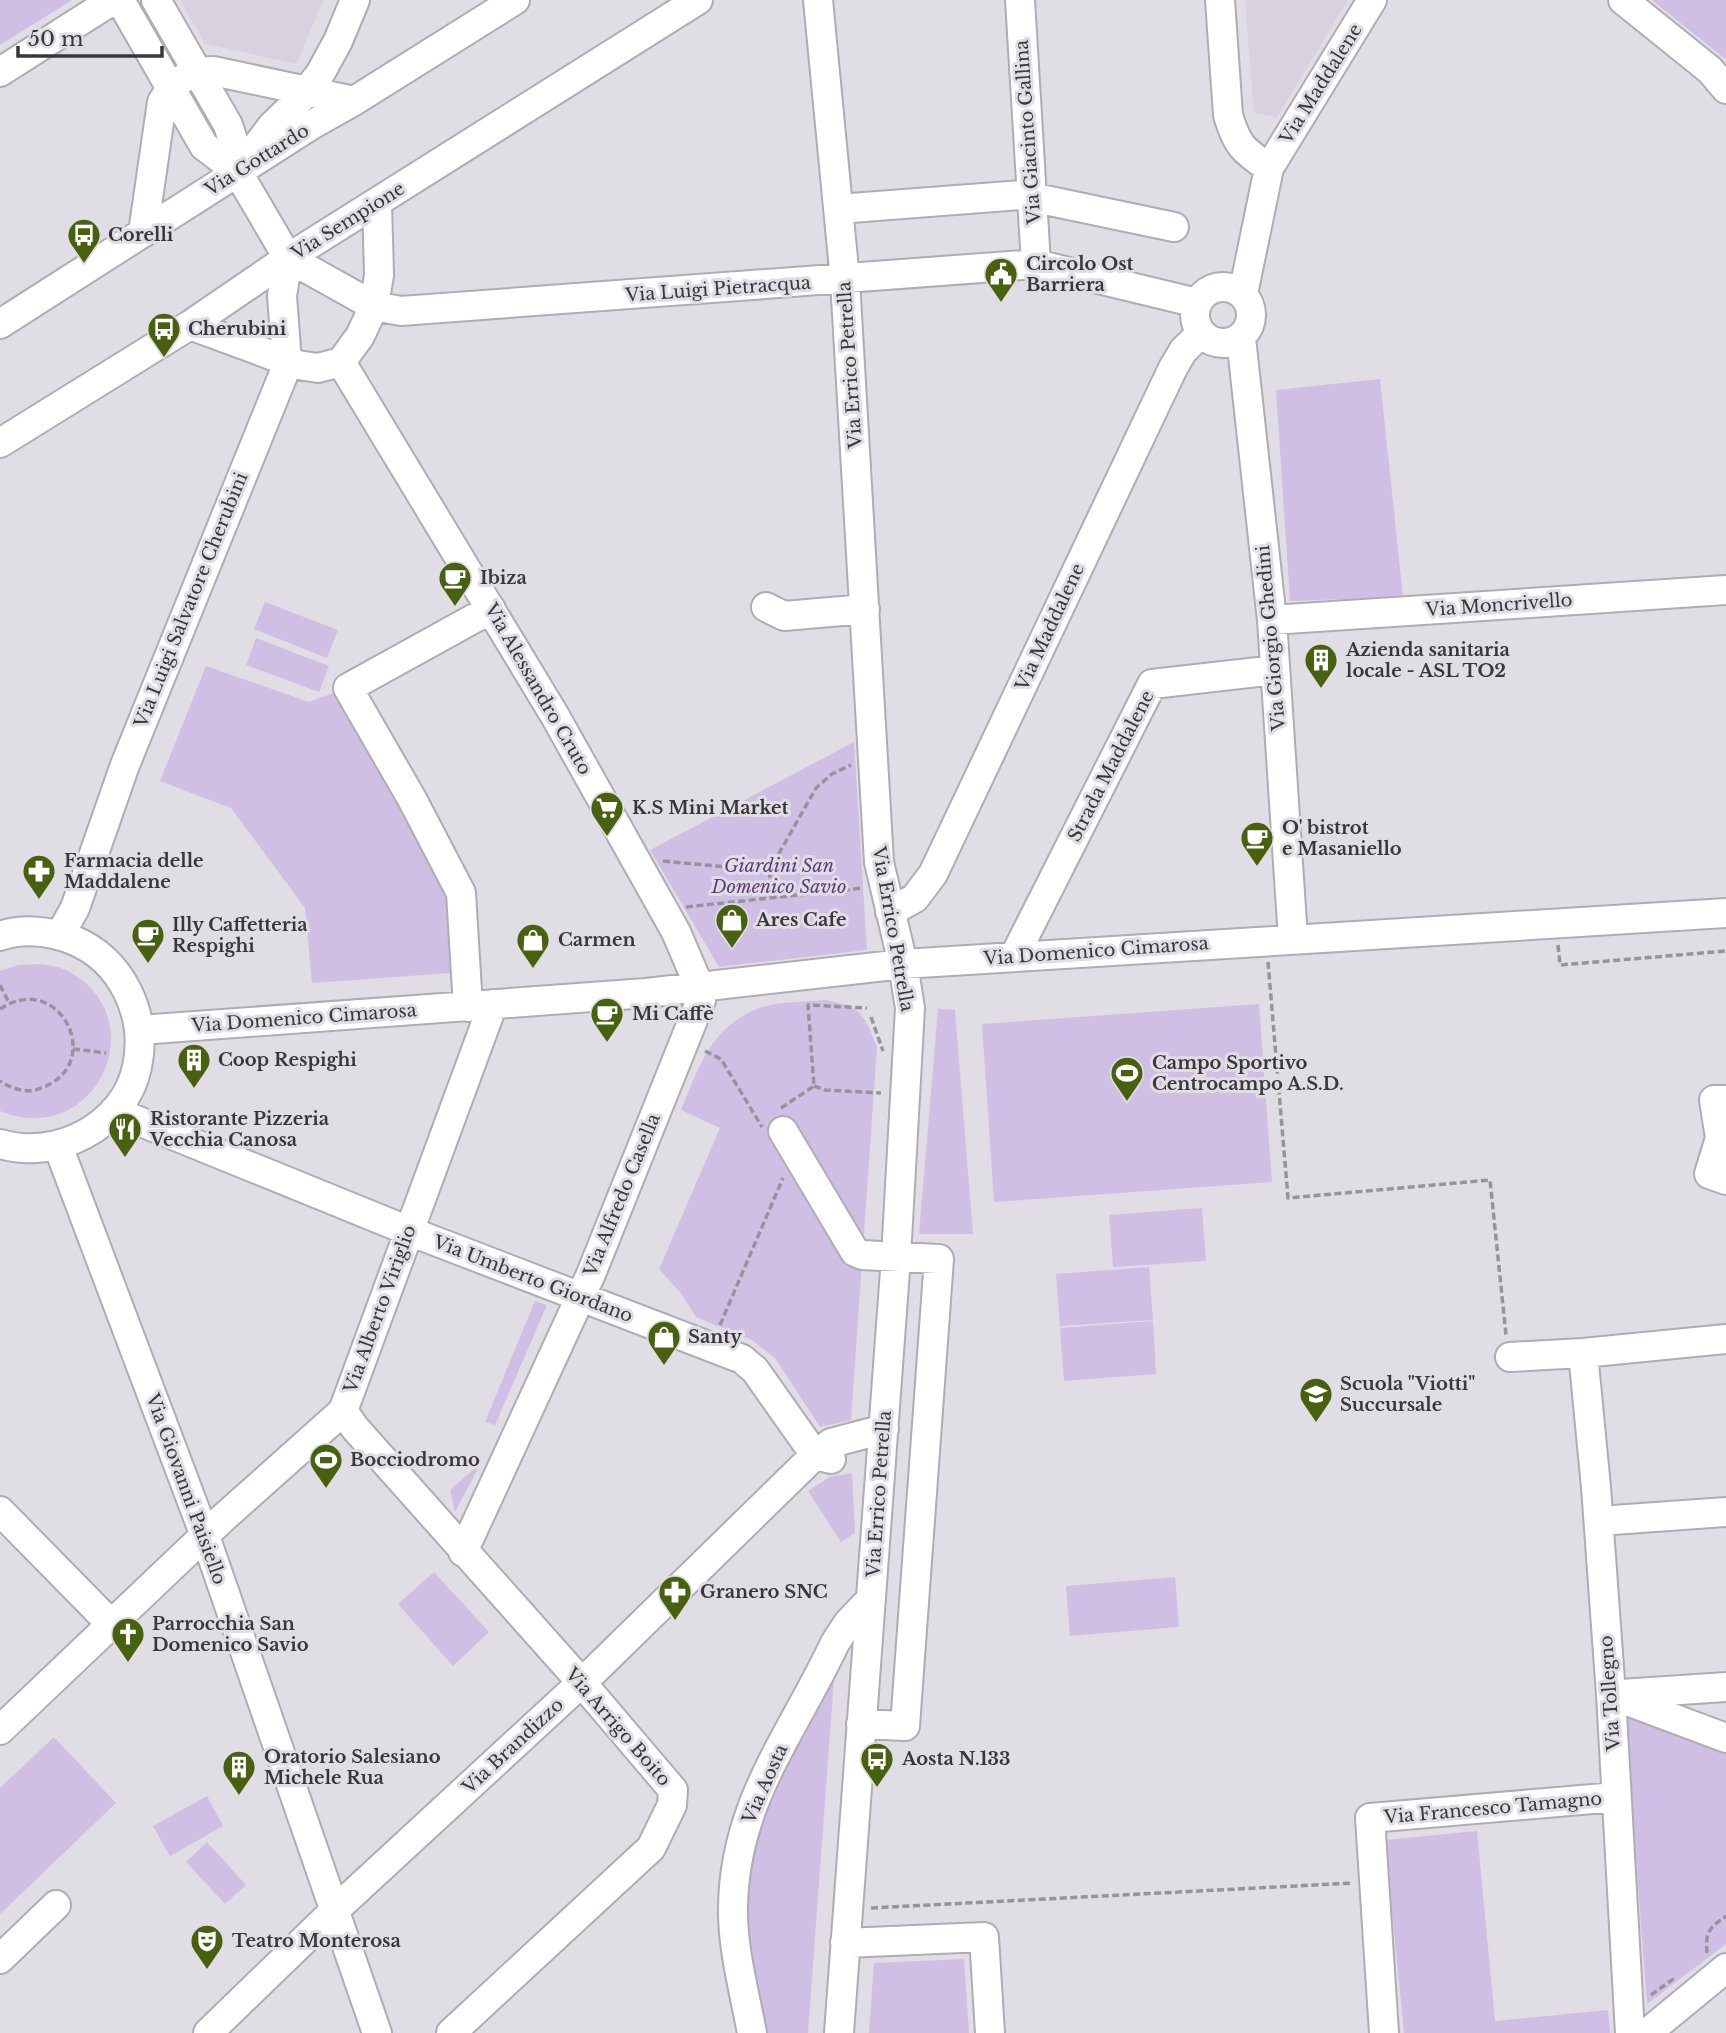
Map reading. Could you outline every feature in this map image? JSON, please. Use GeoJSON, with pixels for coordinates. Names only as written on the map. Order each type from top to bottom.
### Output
{"type":"FeatureCollection","features":[{"type":"Feature","properties":{"kind":"street"},"geometry":{"type":"LineString","coordinates":[[0,72],[113,0]]}},
{"type":"Feature","properties":{"kind":"street"},"geometry":{"type":"LineString","coordinates":[[120,0],[204,146],[242,179]]}},
{"type":"Feature","properties":{"kind":"street"},"geometry":{"type":"LineString","coordinates":[[156,0],[228,125],[242,179],[284,252]]}},
{"type":"Feature","properties":{"kind":"street"},"geometry":{"type":"LineString","coordinates":[[242,179],[272,126],[307,91],[332,53],[355,0]]}},
{"type":"Feature","properties":{"kind":"street","name":"Via Gottardo"},"geometry":{"type":"LineString","coordinates":[[0,324],[143,233],[242,179],[313,124],[354,102],[515,0]]}},
{"type":"Feature","properties":{"kind":"street","name":"Via Sempione"},"geometry":{"type":"LineString","coordinates":[[0,443],[191,326],[284,252],[377,203],[513,114],[698,0]]}},
{"type":"Feature","properties":{"kind":"street","name":"Via Errico Petrella"},"geometry":{"type":"LineString","coordinates":[[818,0],[845,280],[881,873],[903,964],[910,1008],[896,1257],[839,2033]]}},
{"type":"Feature","properties":{"kind":"street","name":"Via Giacinto Gallina"},"geometry":{"type":"LineString","coordinates":[[1020,0],[1036,264]]}},
{"type":"Feature","properties":{"kind":"street"},"geometry":{"type":"LineString","coordinates":[[1220,0],[1228,115],[1240,147],[1269,168],[1243,294]]}},
{"type":"Feature","properties":{"kind":"street","name":"Via Maddalene"},"geometry":{"type":"LineString","coordinates":[[1269,168],[1372,0]]}},
{"type":"Feature","properties":{"kind":"street"},"geometry":{"type":"LineString","coordinates":[[1623,0],[1710,70],[1726,89]]}},
{"type":"Feature","properties":{"kind":"street"},"geometry":{"type":"LineString","coordinates":[[143,233],[162,102],[170,87],[197,71],[213,71],[354,102]]}},
{"type":"Feature","properties":{"kind":"street"},"geometry":{"type":"LineString","coordinates":[[838,209],[1032,196],[1174,227]]}},
{"type":"Feature","properties":{"kind":"street"},"geometry":{"type":"LineString","coordinates":[[191,326],[287,362],[318,368],[341,362],[360,337],[374,306],[379,275],[377,203]]}},
{"type":"Feature","properties":{"kind":"street","name":"Via Luigi Pietracqua"},"geometry":{"type":"LineString","coordinates":[[284,252],[374,306],[401,311],[1036,264],[1197,303]]}},
{"type":"Feature","properties":{"kind":"street","name":"Via Luigi Salvatore Cherubini"},"geometry":{"type":"LineString","coordinates":[[60,935],[75,908],[124,765],[287,362],[282,296],[284,252]]}},
{"type":"Feature","properties":{"kind":"street"},"geometry":{"type":"LineString","coordinates":[[1222,287],[1243,294],[1248,301],[1251,316],[1250,324],[1241,338],[1233,342],[1216,343],[1201,333],[1195,319],[1197,303],[1207,292],[1222,287]]}},
{"type":"Feature","properties":{"kind":"street","name":"Via Maddalene"},"geometry":{"type":"LineString","coordinates":[[890,912],[915,898],[933,874],[1173,368],[1187,346],[1201,333]]}},
{"type":"Feature","properties":{"kind":"street","name":"Via Giorgio Ghedini"},"geometry":{"type":"LineString","coordinates":[[1241,338],[1272,620],[1279,940]]}},
{"type":"Feature","properties":{"kind":"street","name":"Via Alessandro Cruto"},"geometry":{"type":"LineString","coordinates":[[341,362],[562,728],[676,932],[700,988]]}},
{"type":"Feature","properties":{"kind":"street","name":"Via Moncrivello"},"geometry":{"type":"LineString","coordinates":[[1272,620],[1726,590]]}},
{"type":"Feature","properties":{"kind":"street"},"geometry":{"type":"LineString","coordinates":[[766,607],[784,615],[865,609]]}},
{"type":"Feature","properties":{"kind":"street"},"geometry":{"type":"LineString","coordinates":[[480,1005],[461,893],[412,799],[348,688],[491,609]]}},
{"type":"Feature","properties":{"kind":"street","name":"Strada Maddalene"},"geometry":{"type":"LineString","coordinates":[[1014,957],[1152,684],[1275,670]]}},
{"type":"Feature","properties":{"kind":"street","name":"Via Domenico Cimarosa"},"geometry":{"type":"LineString","coordinates":[[140,1030],[700,988],[903,964],[1726,913]]}},
{"type":"Feature","properties":{"kind":"street"},"geometry":{"type":"LineString","coordinates":[[0,936],[30,931],[60,935],[87,946],[113,968],[131,996],[140,1030],[137,1067],[128,1090],[114,1111],[89,1133],[58,1146],[31,1149],[0,1144]]}},
{"type":"Feature","properties":{"kind":"street","name":"Via Alfredo Casella"},"geometry":{"type":"LineString","coordinates":[[463,1552],[580,1297],[686,1039],[701,1000],[700,988]]}},
{"type":"Feature","properties":{"kind":"street","name":"Via Alberto Viriglio"},"geometry":{"type":"LineString","coordinates":[[0,1730],[205,1536],[343,1411],[409,1231],[480,1005]]}},
{"type":"Feature","properties":{"kind":"street"},"geometry":{"type":"LineString","coordinates":[[1726,1100],[1714,1100],[1720,1138],[1709,1174],[1726,1180]]}},
{"type":"Feature","properties":{"kind":"street","name":"Via Umberto Giordano"},"geometry":{"type":"LineString","coordinates":[[114,1111],[409,1231],[742,1359],[755,1370],[815,1455]]}},
{"type":"Feature","properties":{"kind":"street"},"geometry":{"type":"LineString","coordinates":[[777,1125],[855,1252],[862,1255],[939,1259],[905,1726],[861,1724]]}},
{"type":"Feature","properties":{"kind":"street","name":"Via Giovanni Paisiello"},"geometry":{"type":"LineString","coordinates":[[58,1146],[205,1536],[377,2033]]}},
{"type":"Feature","properties":{"kind":"street"},"geometry":{"type":"LineString","coordinates":[[1517,1357],[1726,1339]]}},
{"type":"Feature","properties":{"kind":"street","name":"Via Tollegno"},"geometry":{"type":"LineString","coordinates":[[1583,1353],[1599,1521],[1630,2033]]}},
{"type":"Feature","properties":{"kind":"street","name":"Via Arrigo Boito"},"geometry":{"type":"LineString","coordinates":[[343,1411],[355,1428],[582,1683],[673,1790],[672,1805],[651,1847],[451,2033]]}},
{"type":"Feature","properties":{"kind":"street","name":"Via Brandizzo"},"geometry":{"type":"LineString","coordinates":[[208,2033],[334,1911],[582,1683],[815,1455],[831,1443],[883,1440]]}},
{"type":"Feature","properties":{"kind":"street"},"geometry":{"type":"LineString","coordinates":[[0,1511],[112,1625]]}},
{"type":"Feature","properties":{"kind":"street"},"geometry":{"type":"LineString","coordinates":[[1599,1521],[1726,1512]]}},
{"type":"Feature","properties":{"kind":"street","name":"Via Aosta"},"geometry":{"type":"LineString","coordinates":[[752,2033],[733,1915],[742,1837],[763,1780],[835,1643],[848,1623],[871,1598]]}},
{"type":"Feature","properties":{"kind":"street"},"geometry":{"type":"LineString","coordinates":[[1611,1695],[1726,1687]]}},
{"type":"Feature","properties":{"kind":"street"},"geometry":{"type":"LineString","coordinates":[[1611,1695],[1726,1738]]}},
{"type":"Feature","properties":{"kind":"street","name":"Via Francesco Tamagno"},"geometry":{"type":"LineString","coordinates":[[1374,1882],[1370,1818],[1616,1797]]}},
{"type":"Feature","properties":{"kind":"street"},"geometry":{"type":"LineString","coordinates":[[1374,1882],[1384,2033]]}},
{"type":"Feature","properties":{"kind":"street"},"geometry":{"type":"LineString","coordinates":[[0,1959],[56,1905]]}},
{"type":"Feature","properties":{"kind":"street"},"geometry":{"type":"LineString","coordinates":[[845,1943],[984,1937],[990,2033]]}},
{"type":"Feature","properties":{"kind":"street"},"geometry":{"type":"LineString","coordinates":[[1647,2033],[1726,1968]]}},
{"type":"Feature","properties":{"kind":"path"},"geometry":{"type":"LineString","coordinates":[[774,898],[769,871],[816,788],[832,774],[856,762]]}},
{"type":"Feature","properties":{"kind":"path"},"geometry":{"type":"LineString","coordinates":[[656,861],[769,871]]}},
{"type":"Feature","properties":{"kind":"path"},"geometry":{"type":"LineString","coordinates":[[684,907],[865,888],[865,873],[881,873]]}},
{"type":"Feature","properties":{"kind":"path"},"geometry":{"type":"LineString","coordinates":[[1279,940],[1288,1198],[1490,1180],[1507,1342],[1517,1357]]}},
{"type":"Feature","properties":{"kind":"path"},"geometry":{"type":"LineString","coordinates":[[1558,944],[1560,965],[1726,951]]}},
{"type":"Feature","properties":{"kind":"path"},"geometry":{"type":"LineString","coordinates":[[0,985],[9,1003]]}},
{"type":"Feature","properties":{"kind":"path"},"geometry":{"type":"LineString","coordinates":[[0,1009],[24,999],[40,1001],[55,1008],[69,1026],[74,1049],[62,1076],[50,1085],[22,1091],[0,1081]]}},
{"type":"Feature","properties":{"kind":"path"},"geometry":{"type":"LineString","coordinates":[[711,1347],[777,1125],[814,1086],[808,1005],[867,1008]]}},
{"type":"Feature","properties":{"kind":"path"},"geometry":{"type":"LineString","coordinates":[[686,1039],[721,1059],[777,1125]]}},
{"type":"Feature","properties":{"kind":"path"},"geometry":{"type":"LineString","coordinates":[[74,1049],[106,1053]]}},
{"type":"Feature","properties":{"kind":"path"},"geometry":{"type":"LineString","coordinates":[[814,1086],[825,1090],[883,1093]]}},
{"type":"Feature","properties":{"kind":"path"},"geometry":{"type":"LineString","coordinates":[[848,1909],[1374,1882]]}},
{"type":"Feature","properties":{"kind":"path"},"geometry":{"type":"LineString","coordinates":[[1697,1960],[1707,1953],[1705,1937],[1712,1926],[1726,1916]]}},
{"type":"Feature","properties":{"kind":"path"},"geometry":{"type":"LineString","coordinates":[[1626,1989],[1643,1988],[1650,1996],[1678,1975]]}},
{"type":"Feature","properties":{"kind":"shaded area"},"geometry":{"type":"Polygon","coordinates":[[[180,0],[323,0],[297,64],[205,44],[180,0]]]}},
{"type":"Feature","properties":{"kind":"shaded area"},"geometry":{"type":"Polygon","coordinates":[[[1245,0],[1348,0],[1277,117],[1254,113],[1245,0]]]}},
{"type":"Feature","properties":{"kind":"green space"},"geometry":{"type":"Polygon","coordinates":[[[0,0],[72,0],[0,45],[0,0]]]}},
{"type":"Feature","properties":{"kind":"green space"},"geometry":{"type":"Polygon","coordinates":[[[1652,0],[1726,0],[1726,57],[1724,58],[1652,0]]]}},
{"type":"Feature","properties":{"kind":"green space"},"geometry":{"type":"Polygon","coordinates":[[[1380,379],[1403,597],[1290,601],[1276,390],[1380,379]]]}},
{"type":"Feature","properties":{"kind":"green space"},"geometry":{"type":"Polygon","coordinates":[[[265,602],[338,630],[327,658],[254,629],[265,602]]]}},
{"type":"Feature","properties":{"kind":"green space"},"geometry":{"type":"Polygon","coordinates":[[[256,638],[329,666],[319,692],[246,665],[256,638]]]}},
{"type":"Feature","properties":{"kind":"green space"},"geometry":{"type":"Polygon","coordinates":[[[206,666],[309,702],[352,686],[461,893],[465,972],[312,983],[305,908],[231,808],[160,781],[206,666]]]}},
{"type":"Feature","properties":{"kind":"green space","name":"Giardini San Domenico Savio"},"geometry":{"type":"Polygon","coordinates":[[[854,742],[867,950],[719,967],[650,850],[854,742]]]}},
{"type":"Feature","properties":{"kind":"green space"},"geometry":{"type":"Polygon","coordinates":[[[43,964],[68,971],[95,992],[108,1019],[111,1047],[103,1074],[87,1096],[63,1112],[34,1118],[0,1111],[0,971],[18,965],[43,964]]]}},
{"type":"Feature","properties":{"kind":"green space"},"geometry":{"type":"Polygon","coordinates":[[[825,1000],[860,1013],[877,1047],[851,1420],[820,1427],[775,1358],[752,1340],[696,1317],[680,1292],[659,1269],[720,1128],[681,1110],[702,1061],[721,1034],[748,1013],[773,1004],[825,1000]]]}},
{"type":"Feature","properties":{"kind":"green space","name":"Campo Sportivo Centrocampo A.S.D."},"geometry":{"type":"Polygon","coordinates":[[[1259,1004],[1272,1182],[994,1202],[982,1024],[1259,1004]]]}},
{"type":"Feature","properties":{"kind":"green space"},"geometry":{"type":"Polygon","coordinates":[[[938,1009],[955,1010],[973,1234],[919,1234],[938,1009]]]}},
{"type":"Feature","properties":{"kind":"green space"},"geometry":{"type":"Polygon","coordinates":[[[1202,1208],[1206,1261],[1113,1267],[1109,1215],[1202,1208]]]}},
{"type":"Feature","properties":{"kind":"green space"},"geometry":{"type":"Polygon","coordinates":[[[1149,1267],[1153,1320],[1060,1326],[1056,1274],[1149,1267]]]}},
{"type":"Feature","properties":{"kind":"green space"},"geometry":{"type":"Polygon","coordinates":[[[535,1301],[547,1305],[495,1425],[485,1422],[535,1301]]]}},
{"type":"Feature","properties":{"kind":"green space"},"geometry":{"type":"Polygon","coordinates":[[[1153,1321],[1156,1374],[1064,1381],[1060,1328],[1153,1321]]]}},
{"type":"Feature","properties":{"kind":"green space"},"geometry":{"type":"Polygon","coordinates":[[[481,1463],[455,1512],[450,1490],[481,1463]]]}},
{"type":"Feature","properties":{"kind":"green space"},"geometry":{"type":"Polygon","coordinates":[[[852,1473],[855,1533],[841,1542],[808,1491],[830,1477],[852,1473]]]}},
{"type":"Feature","properties":{"kind":"green space"},"geometry":{"type":"Polygon","coordinates":[[[434,1572],[489,1632],[453,1666],[398,1604],[434,1572]]]}},
{"type":"Feature","properties":{"kind":"green space"},"geometry":{"type":"Polygon","coordinates":[[[1175,1577],[1179,1627],[1070,1636],[1066,1586],[1175,1577]]]}},
{"type":"Feature","properties":{"kind":"green space"},"geometry":{"type":"Polygon","coordinates":[[[829,1679],[834,1679],[808,2033],[761,2033],[743,1924],[755,1821],[829,1679]]]}},
{"type":"Feature","properties":{"kind":"green space"},"geometry":{"type":"Polygon","coordinates":[[[1625,1712],[1726,1754],[1726,1944],[1647,2004],[1625,1712]]]}},
{"type":"Feature","properties":{"kind":"green space"},"geometry":{"type":"Polygon","coordinates":[[[54,1737],[116,1803],[0,1914],[0,1788],[54,1737]]]}},
{"type":"Feature","properties":{"kind":"green space"},"geometry":{"type":"Polygon","coordinates":[[[207,1796],[223,1826],[170,1856],[153,1826],[207,1796]]]}},
{"type":"Feature","properties":{"kind":"green space"},"geometry":{"type":"Polygon","coordinates":[[[1477,1831],[1495,2021],[1608,2010],[1610,2033],[1404,2033],[1385,1840],[1477,1831]]]}},
{"type":"Feature","properties":{"kind":"green space"},"geometry":{"type":"Polygon","coordinates":[[[207,1842],[246,1885],[225,1904],[186,1862],[207,1842]]]}},
{"type":"Feature","properties":{"kind":"green space"},"geometry":{"type":"Polygon","coordinates":[[[964,1959],[969,2033],[869,2033],[874,1963],[964,1959]]]}},
{"type":"Feature","properties":{"kind":"place","name":"Corelli"},"geometry":{"type":"Point","coordinates":[84,265]}},
{"type":"Feature","properties":{"kind":"place","name":"Circolo Ost Barriera"},"geometry":{"type":"Point","coordinates":[1001,304]}},
{"type":"Feature","properties":{"kind":"place","name":"Cherubini"},"geometry":{"type":"Point","coordinates":[164,359]}},
{"type":"Feature","properties":{"kind":"place","name":"Ibiza"},"geometry":{"type":"Point","coordinates":[455,608]}},
{"type":"Feature","properties":{"kind":"place","name":"Azienda sanitaria locale - ASL TO2"},"geometry":{"type":"Point","coordinates":[1321,690]}},
{"type":"Feature","properties":{"kind":"place","name":"K.S Mini Market"},"geometry":{"type":"Point","coordinates":[607,838]}},
{"type":"Feature","properties":{"kind":"place","name":"O' bistrot e Masaniello"},"geometry":{"type":"Point","coordinates":[1257,868]}},
{"type":"Feature","properties":{"kind":"place","name":"Farmacia delle Maddalene"},"geometry":{"type":"Point","coordinates":[39,901]}},
{"type":"Feature","properties":{"kind":"place","name":"Ares Cafe"},"geometry":{"type":"Point","coordinates":[732,950]}},
{"type":"Feature","properties":{"kind":"place","name":"Illy Caffetteria Respighi"},"geometry":{"type":"Point","coordinates":[148,965]}},
{"type":"Feature","properties":{"kind":"place","name":"Carmen"},"geometry":{"type":"Point","coordinates":[533,970]}},
{"type":"Feature","properties":{"kind":"place","name":"Mi Caffè"},"geometry":{"type":"Point","coordinates":[607,1044]}},
{"type":"Feature","properties":{"kind":"place","name":"Coop Respighi"},"geometry":{"type":"Point","coordinates":[194,1090]}},
{"type":"Feature","properties":{"kind":"place","name":"Campo Sportivo Centrocampo A.S.D."},"geometry":{"type":"Point","coordinates":[1127,1103]}},
{"type":"Feature","properties":{"kind":"place","name":"Ristorante Pizzeria Vecchia Canosa"},"geometry":{"type":"Point","coordinates":[125,1159]}},
{"type":"Feature","properties":{"kind":"place","name":"Santy"},"geometry":{"type":"Point","coordinates":[664,1367]}},
{"type":"Feature","properties":{"kind":"place","name":"Scuola \"Viotti\" Succursale"},"geometry":{"type":"Point","coordinates":[1316,1424]}},
{"type":"Feature","properties":{"kind":"place","name":"Bocciodromo"},"geometry":{"type":"Point","coordinates":[326,1490]}},
{"type":"Feature","properties":{"kind":"place","name":"Granero SNC"},"geometry":{"type":"Point","coordinates":[675,1622]}},
{"type":"Feature","properties":{"kind":"place","name":"Parrocchia San Domenico Savio"},"geometry":{"type":"Point","coordinates":[128,1664]}},
{"type":"Feature","properties":{"kind":"place","name":"Aosta N.133"},"geometry":{"type":"Point","coordinates":[877,1789]}},
{"type":"Feature","properties":{"kind":"place","name":"Oratorio Salesiano Michele Rua"},"geometry":{"type":"Point","coordinates":[239,1797]}},
{"type":"Feature","properties":{"kind":"place","name":"Teatro Monterosa"},"geometry":{"type":"Point","coordinates":[207,1971]}}]}
